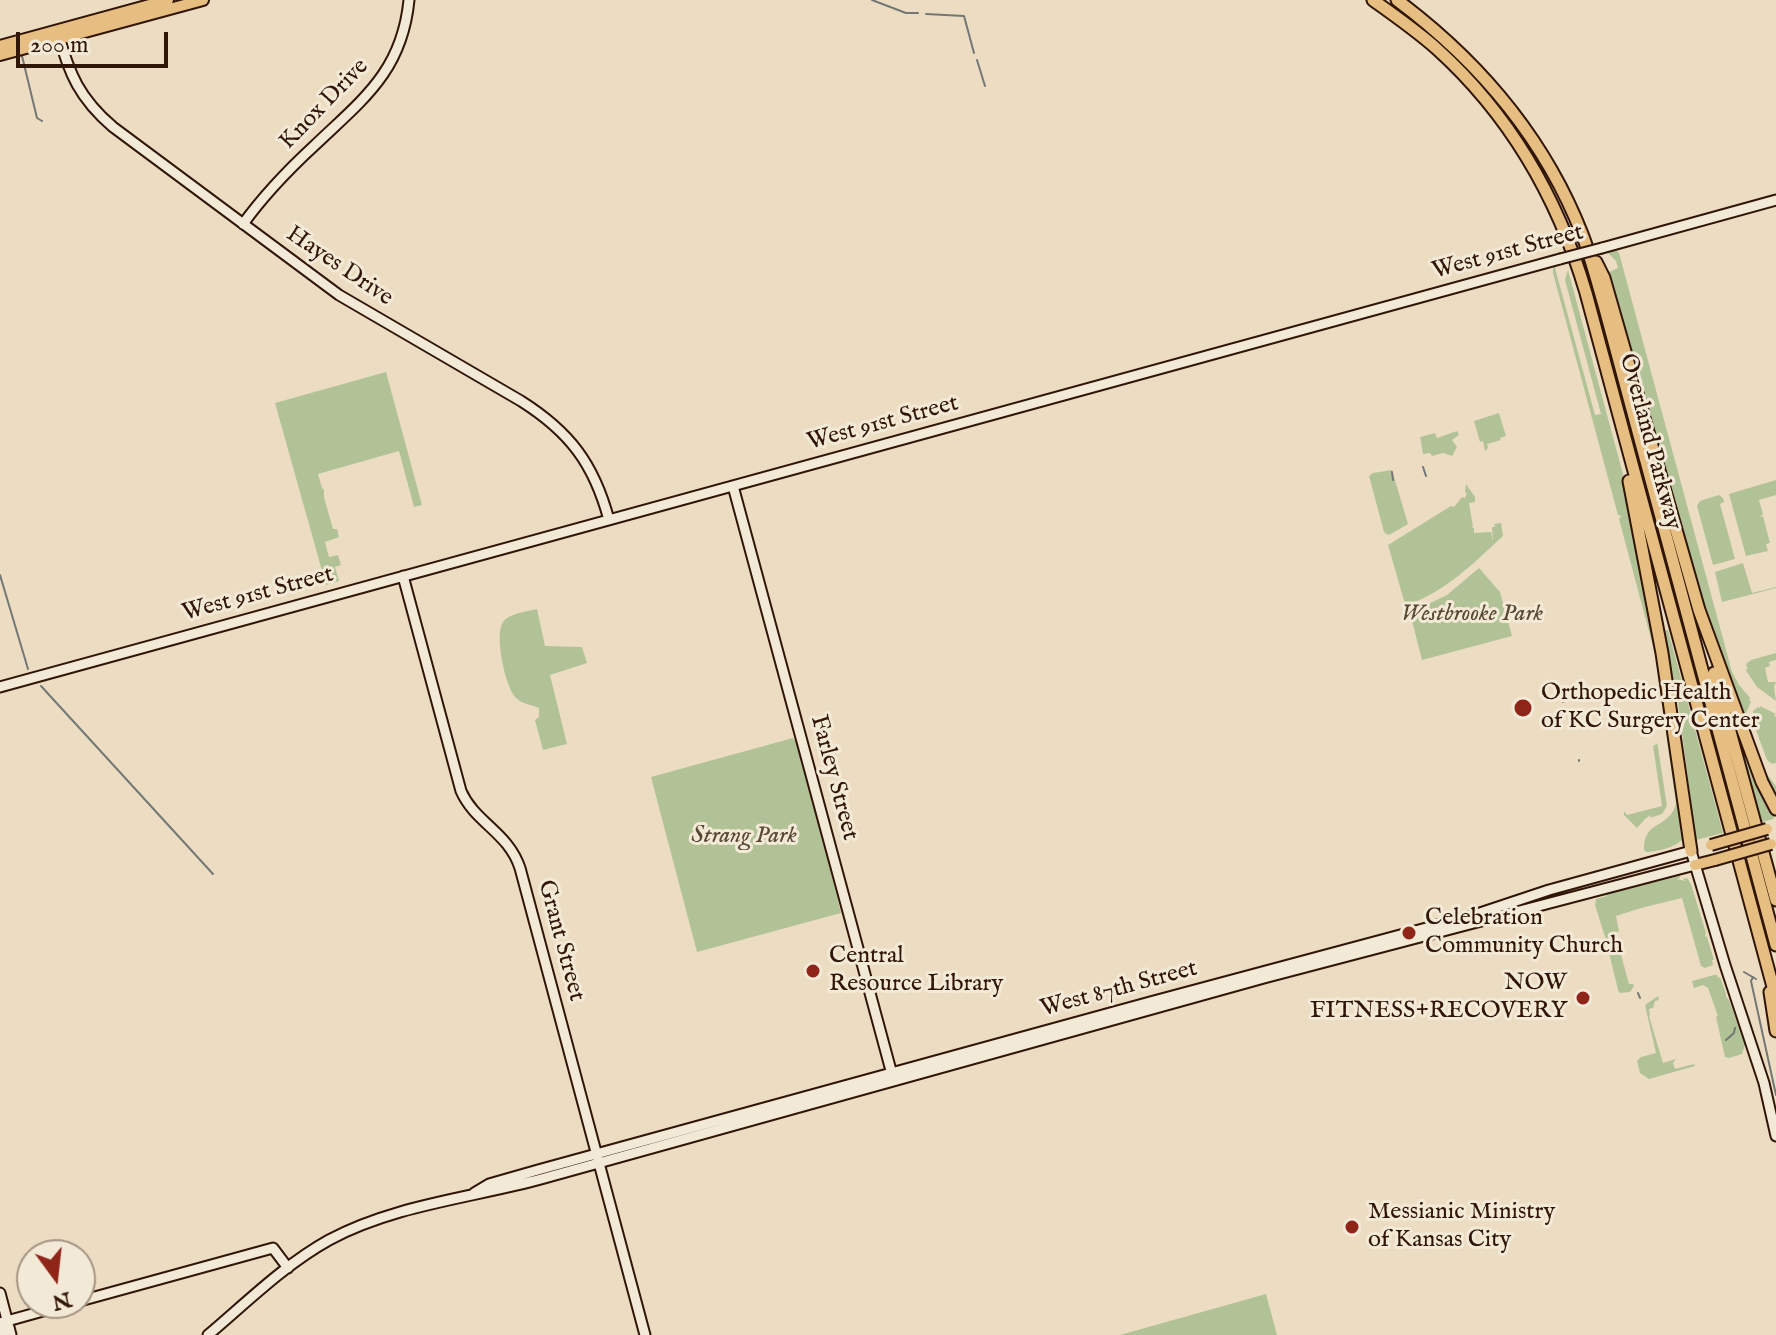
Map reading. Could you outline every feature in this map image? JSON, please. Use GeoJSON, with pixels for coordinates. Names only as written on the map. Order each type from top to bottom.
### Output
{"type":"FeatureCollection","features":[{"type":"Feature","properties":{"kind":"highway","name":"Overland Parkway"},"geometry":{"type":"LineString","coordinates":[[1373,0],[1457,69],[1493,108],[1532,164],[1553,204],[1579,268],[1766,960]]}},
{"type":"Feature","properties":{"kind":"highway","name":"Overland Parkway"},"geometry":{"type":"LineString","coordinates":[[1397,0],[1443,37],[1499,93],[1546,161],[1581,233],[1604,305],[1776,945]]}},
{"type":"Feature","properties":{"kind":"highway"},"geometry":{"type":"LineString","coordinates":[[1581,233],[1604,278],[1699,610],[1762,782],[1776,809]]}},
{"type":"Feature","properties":{"kind":"highway"},"geometry":{"type":"LineString","coordinates":[[1625,439],[1620,445],[1662,653],[1691,851]]}},
{"type":"Feature","properties":{"kind":"highway"},"geometry":{"type":"LineString","coordinates":[[1699,610],[1776,900]]}},
{"type":"Feature","properties":{"kind":"highway"},"geometry":{"type":"LineString","coordinates":[[1766,960],[1776,998]]}},
{"type":"Feature","properties":{"kind":"highway"},"geometry":{"type":"LineString","coordinates":[[1766,960],[1776,1031]]}},
{"type":"Feature","properties":{"kind":"main road"},"geometry":{"type":"LineString","coordinates":[[0,55],[168,0]]}},
{"type":"Feature","properties":{"kind":"main road"},"geometry":{"type":"LineString","coordinates":[[0,46],[203,0]]}},
{"type":"Feature","properties":{"kind":"main road","name":"West 87th Street"},"geometry":{"type":"LineString","coordinates":[[1691,851],[1772,828]]}},
{"type":"Feature","properties":{"kind":"main road","name":"West 87th Street"},"geometry":{"type":"LineString","coordinates":[[1695,865],[1774,845]]}},
{"type":"Feature","properties":{"kind":"street","name":"Knox Drive"},"geometry":{"type":"LineString","coordinates":[[243,224],[276,183],[382,78],[399,47],[409,0]]}},
{"type":"Feature","properties":{"kind":"street","name":"Hayes Drive"},"geometry":{"type":"LineString","coordinates":[[58,35],[70,73],[83,96],[113,127],[339,295],[550,420],[589,465],[609,520]]}},
{"type":"Feature","properties":{"kind":"street","name":"West 91st Street"},"geometry":{"type":"LineString","coordinates":[[0,687],[1776,200]]}},
{"type":"Feature","properties":{"kind":"street","name":"Farley Street"},"geometry":{"type":"LineString","coordinates":[[733,486],[893,1077]]}},
{"type":"Feature","properties":{"kind":"street","name":"Grant Street"},"geometry":{"type":"LineString","coordinates":[[403,576],[461,791],[469,805],[505,840],[517,858],[645,1335]]}},
{"type":"Feature","properties":{"kind":"street"},"geometry":{"type":"LineString","coordinates":[[1691,851],[1764,1083],[1776,1136]]}},
{"type":"Feature","properties":{"kind":"street","name":"West 87th Street"},"geometry":{"type":"LineString","coordinates":[[208,1335],[319,1246],[384,1218],[474,1193],[489,1184],[597,1159],[893,1077],[1471,916],[1549,890],[1691,851]]}},
{"type":"Feature","properties":{"kind":"street","name":"West 87th Street"},"geometry":{"type":"LineString","coordinates":[[893,1077],[1695,865]]}},
{"type":"Feature","properties":{"kind":"street"},"geometry":{"type":"LineString","coordinates":[[1586,894],[1587,885],[1621,875],[1629,868]]}},
{"type":"Feature","properties":{"kind":"street"},"geometry":{"type":"LineString","coordinates":[[96,1297],[273,1248],[288,1268]]}},
{"type":"Feature","properties":{"kind":"street"},"geometry":{"type":"LineString","coordinates":[[0,1293],[2,1335]]}},
{"type":"Feature","properties":{"kind":"street"},"geometry":{"type":"LineString","coordinates":[[3,1323],[11,1335]]}},
{"type":"Feature","properties":{"kind":"green space"},"geometry":{"type":"Polygon","coordinates":[[[1615,249],[1619,253],[1732,672],[1751,699],[1746,713],[1747,721],[1766,773],[1776,786],[1776,803],[1706,613],[1607,273],[1618,268],[1616,261],[1606,251],[1615,249]]]}},
{"type":"Feature","properties":{"kind":"green space"},"geometry":{"type":"Polygon","coordinates":[[[1559,264],[1555,268],[1595,415],[1601,414],[1565,280],[1568,270],[1627,489],[1659,665],[1683,839],[1671,847],[1655,851],[1644,850],[1645,840],[1652,829],[1668,818],[1676,804],[1655,654],[1619,519],[1621,516],[1618,515],[1553,273],[1553,267],[1559,264]]]}},
{"type":"Feature","properties":{"kind":"green space"},"geometry":{"type":"Polygon","coordinates":[[[386,372],[422,505],[414,507],[399,451],[318,474],[333,529],[337,529],[339,537],[325,542],[329,557],[338,555],[341,565],[335,567],[339,581],[326,585],[275,403],[386,372]]]}},
{"type":"Feature","properties":{"kind":"green space"},"geometry":{"type":"Polygon","coordinates":[[[1499,413],[1506,436],[1487,444],[1485,451],[1474,421],[1499,413]]]}},
{"type":"Feature","properties":{"kind":"green space"},"geometry":{"type":"Polygon","coordinates":[[[1457,431],[1459,435],[1452,440],[1457,447],[1452,456],[1423,454],[1420,437],[1435,433],[1437,438],[1457,431]]]}},
{"type":"Feature","properties":{"kind":"green space"},"geometry":{"type":"Polygon","coordinates":[[[1392,470],[1408,524],[1388,535],[1384,532],[1369,476],[1392,470]]]}},
{"type":"Feature","properties":{"kind":"green space"},"geometry":{"type":"Polygon","coordinates":[[[1776,480],[1776,495],[1759,500],[1763,514],[1759,517],[1763,516],[1770,543],[1766,544],[1768,551],[1746,556],[1729,494],[1776,480]]]}},
{"type":"Feature","properties":{"kind":"green space"},"geometry":{"type":"Polygon","coordinates":[[[1466,484],[1475,497],[1475,502],[1469,503],[1474,533],[1491,532],[1493,542],[1492,527],[1501,523],[1503,536],[1448,583],[1423,598],[1405,604],[1388,545],[1454,507],[1462,497],[1465,498],[1466,484]]]}},
{"type":"Feature","properties":{"kind":"green space"},"geometry":{"type":"Polygon","coordinates":[[[1719,495],[1724,502],[1720,504],[1735,559],[1713,565],[1697,506],[1700,501],[1719,495]]]}},
{"type":"Feature","properties":{"kind":"green space"},"geometry":{"type":"Polygon","coordinates":[[[1743,563],[1752,593],[1776,588],[1722,602],[1715,572],[1743,563]]]}},
{"type":"Feature","properties":{"kind":"green space","name":"Westbrooke Park"},"geometry":{"type":"Polygon","coordinates":[[[1479,568],[1500,592],[1512,636],[1422,660],[1412,612],[1447,595],[1479,568]]]}},
{"type":"Feature","properties":{"kind":"green space"},"geometry":{"type":"Polygon","coordinates":[[[537,609],[545,646],[582,647],[587,663],[550,675],[567,744],[543,750],[535,720],[539,717],[539,708],[516,698],[505,673],[500,650],[500,630],[505,620],[537,609]]]}},
{"type":"Feature","properties":{"kind":"green space"},"geometry":{"type":"Polygon","coordinates":[[[1668,630],[1723,833],[1696,840],[1678,702],[1663,631],[1668,630]]]}},
{"type":"Feature","properties":{"kind":"green space"},"geometry":{"type":"Polygon","coordinates":[[[1776,653],[1776,660],[1769,662],[1770,666],[1765,668],[1768,682],[1776,682],[1776,701],[1757,687],[1745,669],[1748,670],[1746,664],[1751,660],[1776,653]]]}},
{"type":"Feature","properties":{"kind":"green space"},"geometry":{"type":"Polygon","coordinates":[[[1723,687],[1776,814],[1773,819],[1759,823],[1723,687]]]}},
{"type":"Feature","properties":{"kind":"green space"},"geometry":{"type":"Polygon","coordinates":[[[1760,706],[1776,714],[1776,763],[1772,764],[1767,760],[1753,722],[1753,711],[1760,706]]]}},
{"type":"Feature","properties":{"kind":"green space","name":"Strang Park"},"geometry":{"type":"Polygon","coordinates":[[[793,738],[798,743],[841,913],[697,952],[651,777],[793,738]]]}},
{"type":"Feature","properties":{"kind":"green space"},"geometry":{"type":"Polygon","coordinates":[[[1657,741],[1667,806],[1662,814],[1650,818],[1651,815],[1637,828],[1624,815],[1624,811],[1627,815],[1662,806],[1653,746],[1657,741]]]}},
{"type":"Feature","properties":{"kind":"green space"},"geometry":{"type":"Polygon","coordinates":[[[1680,876],[1677,879],[1685,881],[1683,879],[1687,878],[1691,884],[1713,965],[1701,966],[1682,898],[1641,908],[1616,916],[1619,931],[1615,933],[1629,984],[1634,986],[1630,992],[1620,993],[1595,905],[1596,899],[1607,896],[1607,893],[1680,876]]]}},
{"type":"Feature","properties":{"kind":"green space"},"geometry":{"type":"Polygon","coordinates":[[[1714,975],[1720,977],[1745,1045],[1742,1054],[1729,1058],[1725,1057],[1718,1016],[1708,988],[1703,985],[1694,988],[1692,981],[1714,975]]]}},
{"type":"Feature","properties":{"kind":"green space"},"geometry":{"type":"Polygon","coordinates":[[[1658,996],[1659,1000],[1649,1009],[1649,1016],[1663,1063],[1676,1059],[1673,1063],[1675,1069],[1695,1066],[1649,1079],[1640,1073],[1637,1061],[1656,1053],[1645,1005],[1658,996]]]}},
{"type":"Feature","properties":{"kind":"green space"},"geometry":{"type":"Polygon","coordinates":[[[1266,1294],[1277,1335],[1120,1335],[1266,1294]]]}},
{"type":"Feature","properties":{"kind":"waterway"},"geometry":{"type":"LineString","coordinates":[[872,0],[906,13],[918,13]]}},
{"type":"Feature","properties":{"kind":"waterway"},"geometry":{"type":"LineString","coordinates":[[926,14],[964,16],[974,53]]}},
{"type":"Feature","properties":{"kind":"waterway"},"geometry":{"type":"LineString","coordinates":[[22,56],[37,118],[42,121]]}},
{"type":"Feature","properties":{"kind":"waterway"},"geometry":{"type":"LineString","coordinates":[[977,60],[985,86]]}},
{"type":"Feature","properties":{"kind":"waterway"},"geometry":{"type":"LineString","coordinates":[[1423,467],[1426,476]]}},
{"type":"Feature","properties":{"kind":"waterway"},"geometry":{"type":"LineString","coordinates":[[1392,472],[1393,480]]}},
{"type":"Feature","properties":{"kind":"waterway"},"geometry":{"type":"LineString","coordinates":[[0,575],[28,669]]}},
{"type":"Feature","properties":{"kind":"waterway"},"geometry":{"type":"LineString","coordinates":[[41,686],[213,874]]}},
{"type":"Feature","properties":{"kind":"waterway"},"geometry":{"type":"LineString","coordinates":[[1585,948],[1588,945]]}},
{"type":"Feature","properties":{"kind":"waterway"},"geometry":{"type":"LineString","coordinates":[[1744,972],[1756,979]]}},
{"type":"Feature","properties":{"kind":"waterway"},"geometry":{"type":"LineString","coordinates":[[1753,977],[1751,981],[1776,1095]]}},
{"type":"Feature","properties":{"kind":"waterway"},"geometry":{"type":"LineString","coordinates":[[1638,993],[1640,998]]}},
{"type":"Feature","properties":{"kind":"waterway"},"geometry":{"type":"LineString","coordinates":[[1726,1040],[1735,1028]]}},
{"type":"Feature","properties":{"kind":"place","name":"Orthopedic Health of KC Surgery Center"},"geometry":{"type":"Point","coordinates":[1523,708]}},
{"type":"Feature","properties":{"kind":"place","name":"Celebration Community Church"},"geometry":{"type":"Point","coordinates":[1409,933]}},
{"type":"Feature","properties":{"kind":"place","name":"Central Resource Library"},"geometry":{"type":"Point","coordinates":[813,971]}},
{"type":"Feature","properties":{"kind":"place","name":"NOW FITNESS+RECOVERY"},"geometry":{"type":"Point","coordinates":[1583,998]}},
{"type":"Feature","properties":{"kind":"place","name":"Messianic Ministry of Kansas City"},"geometry":{"type":"Point","coordinates":[1352,1227]}}]}
